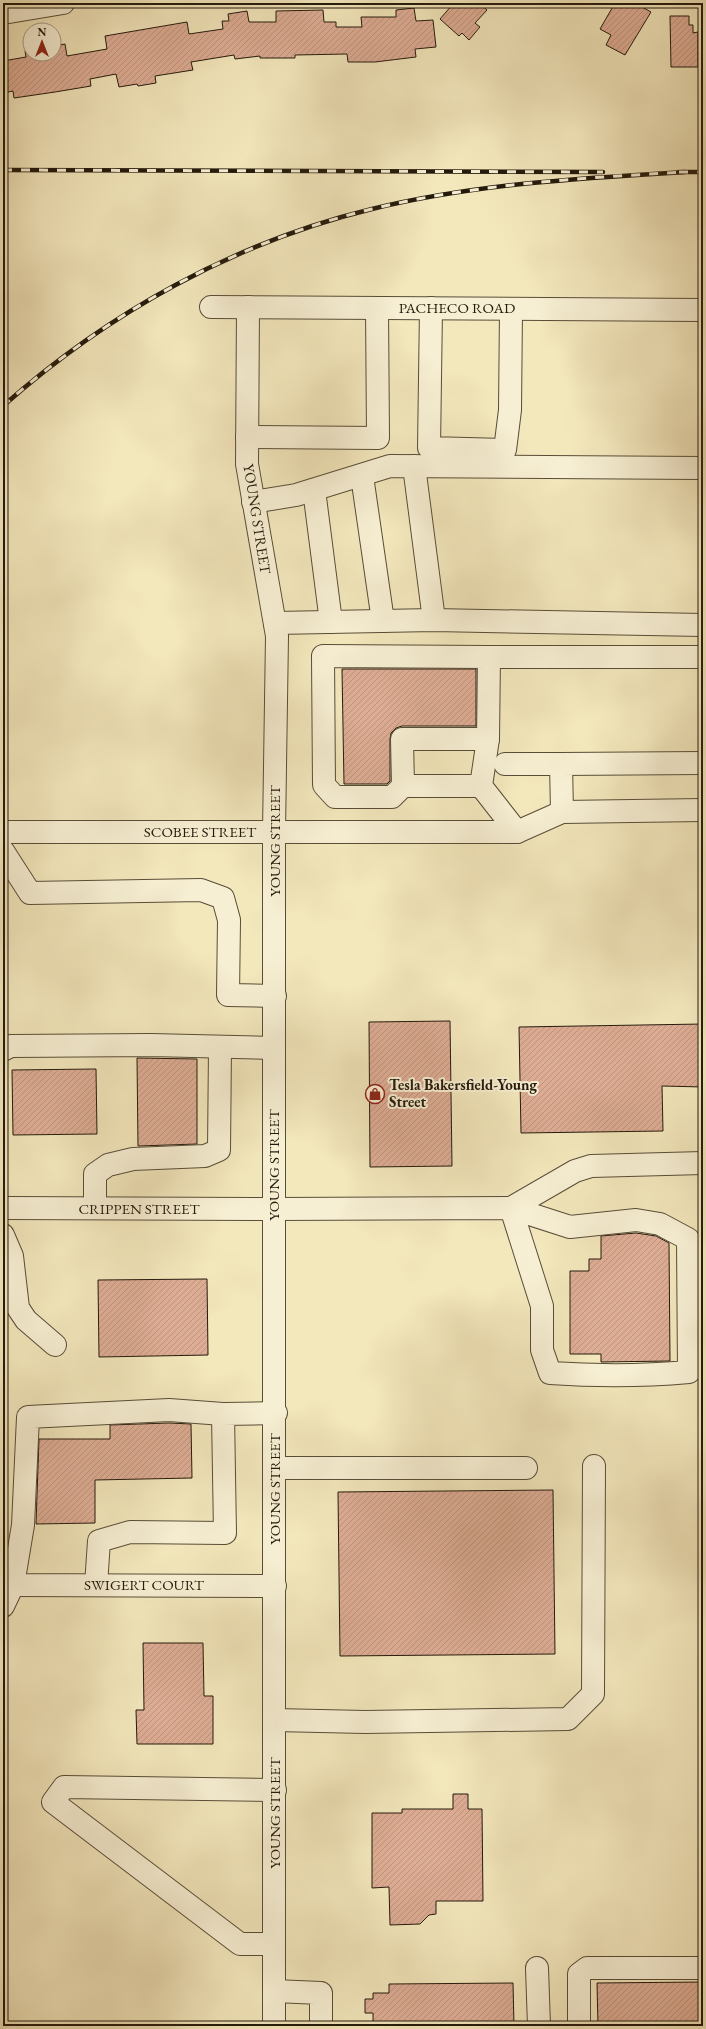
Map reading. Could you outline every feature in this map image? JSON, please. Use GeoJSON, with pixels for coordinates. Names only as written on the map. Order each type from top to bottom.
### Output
{"type":"FeatureCollection","features":[{"type":"Feature","properties":{"kind":"street"},"geometry":{"type":"LineString","coordinates":[[3,13],[63,3]]}},
{"type":"Feature","properties":{"kind":"street","name":"PACHECO ROAD"},"geometry":{"type":"LineString","coordinates":[[211,307],[703,310]]}},
{"type":"Feature","properties":{"kind":"street","name":"YOUNG STREET"},"geometry":{"type":"LineString","coordinates":[[248,307],[247,464],[277,636],[274,832],[274,1209],[276,1413],[274,2026]]}},
{"type":"Feature","properties":{"kind":"street"},"geometry":{"type":"LineString","coordinates":[[247,438],[378,438],[377,308]]}},
{"type":"Feature","properties":{"kind":"street"},"geometry":{"type":"LineString","coordinates":[[431,308],[429,448],[505,450],[510,410],[511,309]]}},
{"type":"Feature","properties":{"kind":"street"},"geometry":{"type":"LineString","coordinates":[[253,502],[296,495],[362,476],[390,466],[703,468]]}},
{"type":"Feature","properties":{"kind":"street"},"geometry":{"type":"LineString","coordinates":[[414,466],[434,620]]}},
{"type":"Feature","properties":{"kind":"street"},"geometry":{"type":"LineString","coordinates":[[362,476],[383,621]]}},
{"type":"Feature","properties":{"kind":"street"},"geometry":{"type":"LineString","coordinates":[[314,490],[331,622]]}},
{"type":"Feature","properties":{"kind":"street"},"geometry":{"type":"LineString","coordinates":[[275,623],[434,620],[703,625]]}},
{"type":"Feature","properties":{"kind":"street"},"geometry":{"type":"LineString","coordinates":[[481,786],[403,786],[392,797],[335,797],[324,785],[323,656],[703,657]]}},
{"type":"Feature","properties":{"kind":"street"},"geometry":{"type":"LineString","coordinates":[[490,657],[488,739],[481,786],[517,832],[562,812],[703,810]]}},
{"type":"Feature","properties":{"kind":"street"},"geometry":{"type":"LineString","coordinates":[[403,786],[402,739],[488,739]]}},
{"type":"Feature","properties":{"kind":"street"},"geometry":{"type":"LineString","coordinates":[[505,764],[703,763]]}},
{"type":"Feature","properties":{"kind":"street"},"geometry":{"type":"LineString","coordinates":[[561,764],[562,812]]}},
{"type":"Feature","properties":{"kind":"street","name":"SCOBEE STREET"},"geometry":{"type":"LineString","coordinates":[[3,832],[517,832]]}},
{"type":"Feature","properties":{"kind":"street"},"geometry":{"type":"LineString","coordinates":[[3,851],[30,893],[201,890],[222,898],[228,920],[228,995],[275,996]]}},
{"type":"Feature","properties":{"kind":"street"},"geometry":{"type":"LineString","coordinates":[[3,1050],[11,1046],[151,1045],[274,1048]]}},
{"type":"Feature","properties":{"kind":"street"},"geometry":{"type":"LineString","coordinates":[[95,1208],[95,1174],[108,1165],[133,1159],[205,1156],[219,1150],[220,1047]]}},
{"type":"Feature","properties":{"kind":"street"},"geometry":{"type":"LineString","coordinates":[[511,1208],[559,1179],[575,1171],[591,1166],[703,1163]]}},
{"type":"Feature","properties":{"kind":"street","name":"CRIPPEN STREET"},"geometry":{"type":"LineString","coordinates":[[3,1208],[511,1208]]}},
{"type":"Feature","properties":{"kind":"street"},"geometry":{"type":"LineString","coordinates":[[511,1208],[570,1227],[636,1220],[660,1224],[696,1238],[696,1373],[620,1375],[550,1373],[542,1350],[542,1306],[511,1208]]}},
{"type":"Feature","properties":{"kind":"street"},"geometry":{"type":"LineString","coordinates":[[3,1235],[12,1256],[18,1308],[26,1320],[55,1345]]}},
{"type":"Feature","properties":{"kind":"street"},"geometry":{"type":"LineString","coordinates":[[3,1606],[6,1582],[23,1525],[28,1417],[170,1410],[223,1414],[276,1413]]}},
{"type":"Feature","properties":{"kind":"street"},"geometry":{"type":"LineString","coordinates":[[96,1585],[99,1541],[130,1532],[224,1533],[223,1414]]}},
{"type":"Feature","properties":{"kind":"street"},"geometry":{"type":"LineString","coordinates":[[275,1720],[366,1722],[568,1719],[593,1694],[594,1466]]}},
{"type":"Feature","properties":{"kind":"street"},"geometry":{"type":"LineString","coordinates":[[275,1468],[526,1468]]}},
{"type":"Feature","properties":{"kind":"street","name":"SWIGERT COURT"},"geometry":{"type":"LineString","coordinates":[[6,1582],[96,1585],[275,1586]]}},
{"type":"Feature","properties":{"kind":"street"},"geometry":{"type":"LineString","coordinates":[[274,1944],[240,1944],[53,1802],[64,1786],[275,1790]]}},
{"type":"Feature","properties":{"kind":"street"},"geometry":{"type":"LineString","coordinates":[[537,1968],[539,2026]]}},
{"type":"Feature","properties":{"kind":"street"},"geometry":{"type":"LineString","coordinates":[[579,2026],[579,1974],[587,1968],[703,1968]]}},
{"type":"Feature","properties":{"kind":"street"},"geometry":{"type":"LineString","coordinates":[[274,1991],[321,1993],[321,2026]]}},
{"type":"Feature","properties":{"kind":"building"},"geometry":{"type":"Polygon","coordinates":[[[479,3],[487,10],[475,23],[480,27],[469,40],[462,33],[459,36],[440,19],[453,4],[479,3]]]}},
{"type":"Feature","properties":{"kind":"building"},"geometry":{"type":"Polygon","coordinates":[[[615,3],[635,3],[651,12],[625,55],[606,45],[611,35],[600,29],[615,3]]]}},
{"type":"Feature","properties":{"kind":"building"},"geometry":{"type":"Polygon","coordinates":[[[414,8],[416,21],[433,20],[436,47],[415,49],[416,57],[375,62],[348,62],[347,54],[295,55],[295,58],[260,58],[260,56],[235,59],[234,55],[191,62],[193,70],[155,76],[156,83],[138,86],[137,84],[119,87],[116,74],[90,79],[91,86],[14,98],[13,91],[3,93],[3,61],[22,58],[22,62],[62,62],[62,45],[65,44],[67,56],[107,49],[105,36],[187,22],[189,34],[223,29],[222,21],[229,21],[228,14],[247,11],[249,22],[276,22],[276,11],[323,10],[324,22],[336,22],[336,27],[362,27],[361,17],[396,17],[396,10],[414,8]]]}},
{"type":"Feature","properties":{"kind":"building"},"geometry":{"type":"Polygon","coordinates":[[[670,16],[689,16],[689,25],[693,25],[693,33],[698,32],[698,67],[671,67],[670,16]]]}},
{"type":"Feature","properties":{"kind":"building"},"geometry":{"type":"Polygon","coordinates":[[[342,669],[476,669],[476,726],[402,726],[396,728],[391,733],[390,739],[390,781],[387,784],[344,784],[342,669]]]}},
{"type":"Feature","properties":{"kind":"building"},"geometry":{"type":"Polygon","coordinates":[[[450,1021],[452,1166],[370,1167],[369,1022],[450,1021]]]}},
{"type":"Feature","properties":{"kind":"building"},"geometry":{"type":"Polygon","coordinates":[[[703,1024],[703,1087],[662,1086],[663,1131],[521,1133],[519,1027],[703,1024]]]}},
{"type":"Feature","properties":{"kind":"building"},"geometry":{"type":"Polygon","coordinates":[[[137,1058],[197,1059],[197,1144],[138,1146],[137,1058]]]}},
{"type":"Feature","properties":{"kind":"building"},"geometry":{"type":"Polygon","coordinates":[[[96,1069],[97,1134],[13,1135],[12,1070],[96,1069]]]}},
{"type":"Feature","properties":{"kind":"building"},"geometry":{"type":"Polygon","coordinates":[[[636,1233],[656,1236],[669,1243],[670,1361],[601,1362],[601,1354],[570,1354],[570,1271],[589,1271],[589,1259],[601,1259],[601,1236],[636,1233]]]}},
{"type":"Feature","properties":{"kind":"building"},"geometry":{"type":"Polygon","coordinates":[[[207,1279],[208,1355],[99,1357],[98,1280],[207,1279]]]}},
{"type":"Feature","properties":{"kind":"building"},"geometry":{"type":"Polygon","coordinates":[[[169,1423],[191,1424],[192,1478],[95,1480],[95,1523],[36,1524],[39,1439],[110,1439],[110,1425],[169,1423]]]}},
{"type":"Feature","properties":{"kind":"building"},"geometry":{"type":"Polygon","coordinates":[[[553,1490],[555,1654],[340,1656],[338,1492],[553,1490]]]}},
{"type":"Feature","properties":{"kind":"building"},"geometry":{"type":"Polygon","coordinates":[[[143,1643],[203,1643],[204,1696],[213,1696],[213,1744],[137,1744],[136,1710],[144,1710],[143,1643]]]}},
{"type":"Feature","properties":{"kind":"building"},"geometry":{"type":"Polygon","coordinates":[[[453,1794],[468,1794],[468,1809],[482,1809],[483,1901],[436,1901],[436,1914],[429,1915],[420,1924],[390,1925],[389,1887],[372,1888],[372,1813],[402,1813],[402,1809],[453,1809],[453,1794]]]}},
{"type":"Feature","properties":{"kind":"building"},"geometry":{"type":"Polygon","coordinates":[[[703,1982],[703,2026],[598,2026],[597,1983],[703,1982]]]}},
{"type":"Feature","properties":{"kind":"building"},"geometry":{"type":"Polygon","coordinates":[[[513,1983],[514,2026],[373,2026],[373,2013],[365,2013],[365,1999],[373,1999],[373,1993],[389,1993],[389,1984],[513,1983]]]}},
{"type":"Feature","properties":{"kind":"railway"},"geometry":{"type":"LineString","coordinates":[[3,170],[603,172]]}},
{"type":"Feature","properties":{"kind":"railway"},"geometry":{"type":"LineString","coordinates":[[679,172],[703,172]]}},
{"type":"Feature","properties":{"kind":"railway"},"geometry":{"type":"LineString","coordinates":[[3,406],[43,372],[86,341],[130,312],[176,285],[223,261],[271,241],[321,223],[410,200],[488,188],[528,183],[685,172]]}},
{"type":"Feature","properties":{"kind":"place","name":"Tesla Bakersfield-Young Street"},"geometry":{"type":"Point","coordinates":[375,1094]}}]}
